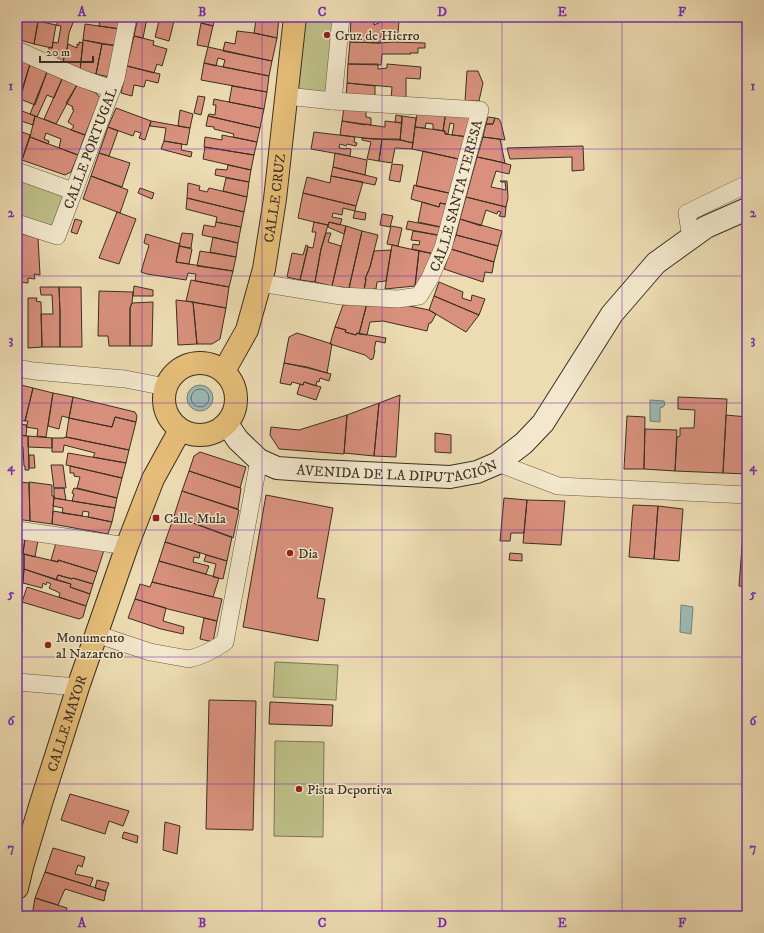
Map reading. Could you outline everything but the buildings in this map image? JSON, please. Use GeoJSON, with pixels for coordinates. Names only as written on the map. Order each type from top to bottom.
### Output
{"type":"FeatureCollection","features":[{"type":"Feature","properties":{"kind":"main road","name":"CALLE CRUZ"},"geometry":{"type":"LineString","coordinates":[[224,372],[247,330],[264,269],[275,199],[295,17]]}},
{"type":"Feature","properties":{"kind":"main road"},"geometry":{"type":"LineString","coordinates":[[498,463],[524,443],[543,423],[612,314],[656,263],[706,227],[747,209]]}},
{"type":"Feature","properties":{"kind":"main road"},"geometry":{"type":"LineString","coordinates":[[193,363],[205,363],[218,366],[224,372],[228,374],[234,385],[237,397],[236,409],[231,420],[224,428],[213,434],[202,436],[190,434],[180,430],[171,421],[166,411],[164,400],[166,387],[172,376],[181,368],[193,363]]}},
{"type":"Feature","properties":{"kind":"main road","name":"AVENIDA DE LA DIPUTACIÓN"},"geometry":{"type":"LineString","coordinates":[[227,424],[238,440],[259,460],[277,468],[320,472],[450,477],[477,472],[498,463]]}},
{"type":"Feature","properties":{"kind":"main road","name":"CALLE MAYOR"},"geometry":{"type":"LineString","coordinates":[[17,888],[39,810],[78,687],[127,546],[153,479],[180,430]]}},
{"type":"Feature","properties":{"kind":"street","name":"CALLE PORTUGAL"},"geometry":{"type":"LineString","coordinates":[[17,224],[57,236],[116,78],[128,17]]}},
{"type":"Feature","properties":{"kind":"street"},"geometry":{"type":"LineString","coordinates":[[333,102],[341,17]]}},
{"type":"Feature","properties":{"kind":"street"},"geometry":{"type":"LineString","coordinates":[[17,50],[83,79],[112,89]]}},
{"type":"Feature","properties":{"kind":"street","name":"CALLE SANTA TERESA"},"geometry":{"type":"LineString","coordinates":[[260,283],[341,296],[398,300],[419,296],[430,278],[443,248],[480,110],[333,102],[287,96]]}},
{"type":"Feature","properties":{"kind":"street"},"geometry":{"type":"LineString","coordinates":[[17,171],[73,191]]}},
{"type":"Feature","properties":{"kind":"street"},"geometry":{"type":"LineString","coordinates":[[691,238],[687,213],[747,184]]}},
{"type":"Feature","properties":{"kind":"street"},"geometry":{"type":"LineString","coordinates":[[17,368],[125,379],[166,387]]}},
{"type":"Feature","properties":{"kind":"street"},"geometry":{"type":"LineString","coordinates":[[96,634],[150,652],[189,659],[195,658],[225,642],[259,460]]}},
{"type":"Feature","properties":{"kind":"street","name":"AVENIDA DE LA DIPUTACIÓN"},"geometry":{"type":"LineString","coordinates":[[498,463],[558,486],[747,495]]}},
{"type":"Feature","properties":{"kind":"street"},"geometry":{"type":"LineString","coordinates":[[17,530],[127,546]]}},
{"type":"Feature","properties":{"kind":"street"},"geometry":{"type":"LineString","coordinates":[[17,682],[78,687]]}},
{"type":"Feature","properties":{"kind":"green space"},"geometry":{"type":"Polygon","coordinates":[[[295,17],[341,17],[333,101],[287,96],[295,17]]]}},
{"type":"Feature","properties":{"kind":"green space"},"geometry":{"type":"Polygon","coordinates":[[[17,171],[73,191],[57,236],[17,223],[17,171]]]}},
{"type":"Feature","properties":{"kind":"green space"},"geometry":{"type":"Polygon","coordinates":[[[275,662],[338,665],[336,700],[273,697],[275,662]]]}},
{"type":"Feature","properties":{"kind":"green space","name":"Pista Deportiva"},"geometry":{"type":"Polygon","coordinates":[[[275,741],[324,742],[323,837],[274,836],[275,741]]]}},
{"type":"Feature","properties":{"kind":"water"},"geometry":{"type":"Polygon","coordinates":[[[200,385],[209,389],[213,398],[209,407],[200,411],[191,407],[187,398],[191,389],[200,385]]]}},
{"type":"Feature","properties":{"kind":"water"},"geometry":{"type":"Polygon","coordinates":[[[650,400],[664,401],[665,405],[660,408],[660,422],[650,421],[650,400]]]}},
{"type":"Feature","properties":{"kind":"water"},"geometry":{"type":"Polygon","coordinates":[[[681,605],[693,607],[691,634],[680,632],[681,605]]]}},
{"type":"Feature","properties":{"kind":"place","name":"Cruz de Hierro"},"geometry":{"type":"Point","coordinates":[327,35]}},
{"type":"Feature","properties":{"kind":"place","name":"Calle Mula"},"geometry":{"type":"Point","coordinates":[156,518]}},
{"type":"Feature","properties":{"kind":"place","name":"Dia"},"geometry":{"type":"Point","coordinates":[290,553]}},
{"type":"Feature","properties":{"kind":"place","name":"Monumento al Nazareno"},"geometry":{"type":"Point","coordinates":[48,645]}},
{"type":"Feature","properties":{"kind":"place","name":"Pista Deportiva"},"geometry":{"type":"Point","coordinates":[299,789]}}]}
